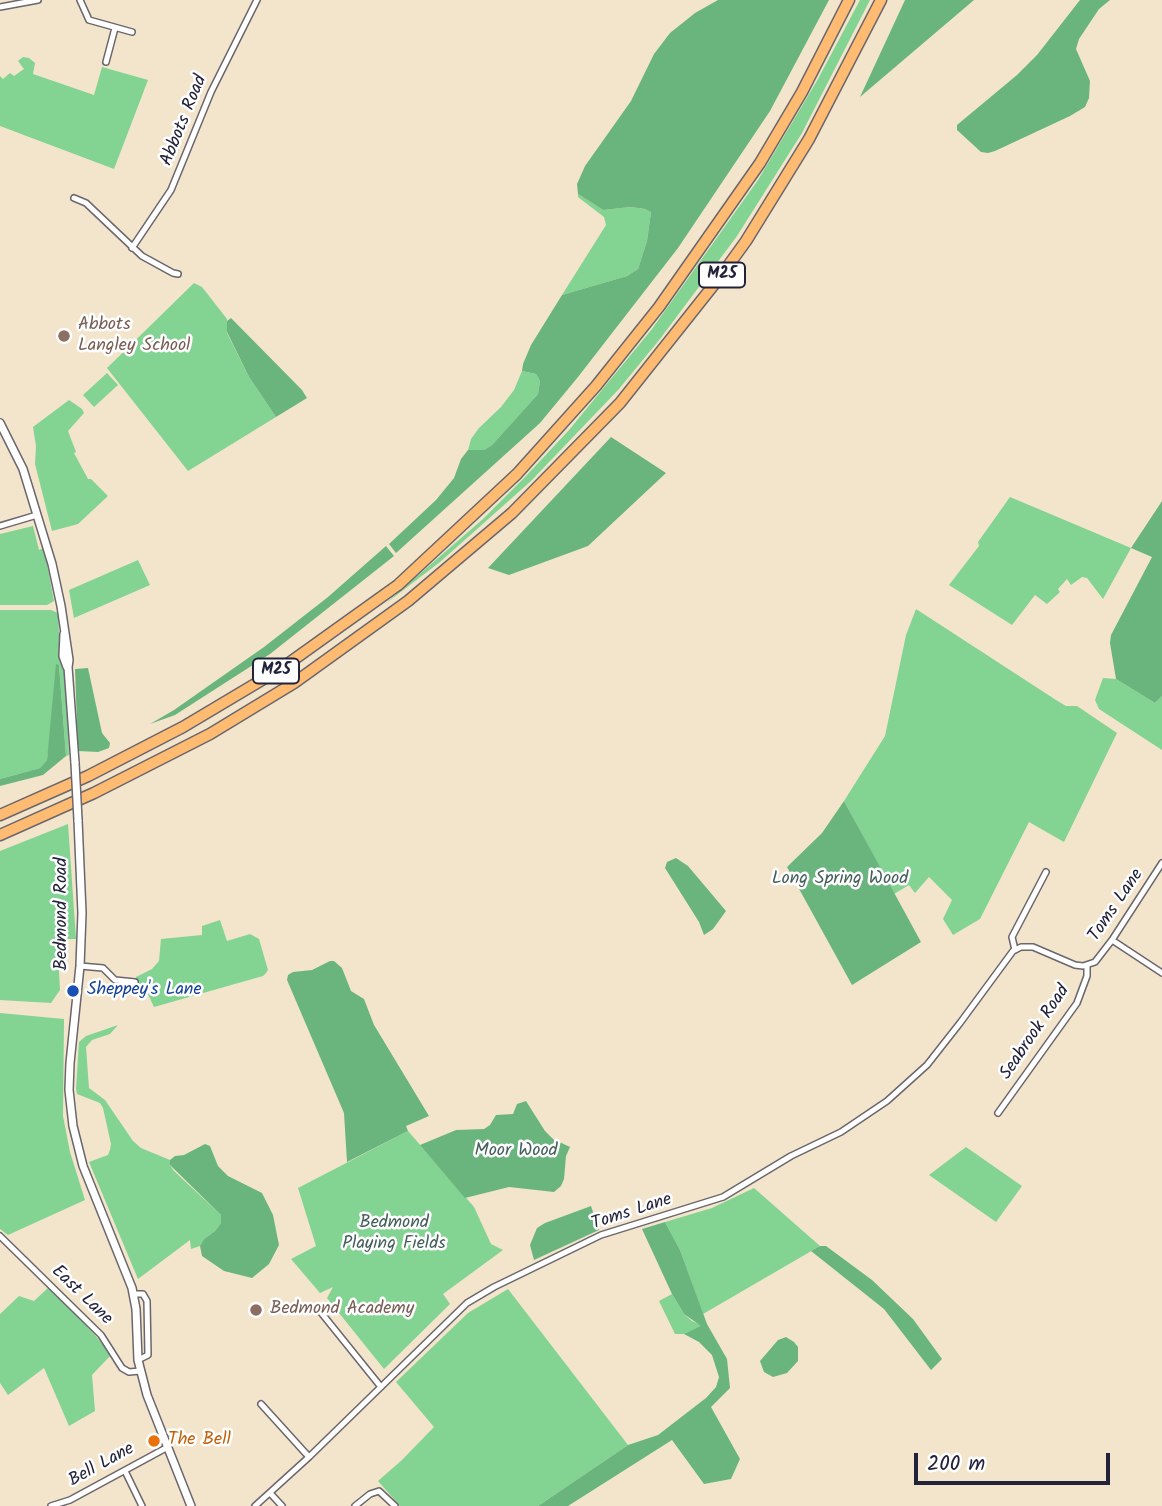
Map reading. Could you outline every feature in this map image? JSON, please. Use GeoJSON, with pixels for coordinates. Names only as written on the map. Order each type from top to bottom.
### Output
{"type":"FeatureCollection","features":[{"type":"Feature","properties":{"kind":"highway","name":"M25"},"geometry":{"type":"LineString","coordinates":[[0,815],[88,776],[183,727],[282,668],[398,585],[517,474],[596,386],[659,307],[760,163],[802,92],[849,0]]}},
{"type":"Feature","properties":{"kind":"highway","name":"M25"},"geometry":{"type":"LineString","coordinates":[[0,835],[94,793],[211,734],[294,682],[408,601],[512,513],[620,403],[746,241],[809,139],[881,0]]}},
{"type":"Feature","properties":{"kind":"street"},"geometry":{"type":"LineString","coordinates":[[0,7],[38,0]]}},
{"type":"Feature","properties":{"kind":"street"},"geometry":{"type":"LineString","coordinates":[[80,0],[89,20],[132,32]]}},
{"type":"Feature","properties":{"kind":"street","name":"Abbots Road"},"geometry":{"type":"LineString","coordinates":[[132,248],[171,190],[211,92],[257,0]]}},
{"type":"Feature","properties":{"kind":"street"},"geometry":{"type":"LineString","coordinates":[[106,62],[114,28]]}},
{"type":"Feature","properties":{"kind":"street"},"geometry":{"type":"LineString","coordinates":[[74,198],[86,203],[132,248],[178,274]]}},
{"type":"Feature","properties":{"kind":"street","name":"Bedmond Road"},"geometry":{"type":"LineString","coordinates":[[2,426],[23,469],[52,564],[67,639],[82,913],[80,966],[69,1063],[73,1126],[83,1166],[134,1294],[140,1371],[166,1448],[191,1506]]}},
{"type":"Feature","properties":{"kind":"street"},"geometry":{"type":"LineString","coordinates":[[0,526],[37,515]]}},
{"type":"Feature","properties":{"kind":"street","name":"Toms Lane"},"geometry":{"type":"LineString","coordinates":[[254,1506],[309,1457],[455,1314],[480,1294],[601,1236],[690,1209],[738,1190],[791,1156],[833,1137],[872,1112],[907,1084],[933,1057],[1008,955],[1015,950],[1033,947],[1070,964],[1087,965],[1098,959],[1162,863]]}},
{"type":"Feature","properties":{"kind":"street","name":"Toms Lane"},"geometry":{"type":"LineString","coordinates":[[1015,950],[1012,937],[1046,872]]}},
{"type":"Feature","properties":{"kind":"street"},"geometry":{"type":"LineString","coordinates":[[1112,940],[1162,973]]}},
{"type":"Feature","properties":{"kind":"street","name":"Seabrook Road"},"geometry":{"type":"LineString","coordinates":[[998,1113],[1077,1003],[1087,976],[1087,965]]}},
{"type":"Feature","properties":{"kind":"street"},"geometry":{"type":"LineString","coordinates":[[80,966],[103,968],[115,980],[135,982]]}},
{"type":"Feature","properties":{"kind":"street","name":"East Lane"},"geometry":{"type":"LineString","coordinates":[[0,1236],[101,1335],[122,1368],[129,1372],[140,1371]]}},
{"type":"Feature","properties":{"kind":"street"},"geometry":{"type":"LineString","coordinates":[[134,1294],[143,1294],[147,1301],[149,1352],[146,1358],[138,1360]]}},
{"type":"Feature","properties":{"kind":"street"},"geometry":{"type":"LineString","coordinates":[[319,1310],[381,1387]]}},
{"type":"Feature","properties":{"kind":"street"},"geometry":{"type":"LineString","coordinates":[[261,1404],[309,1457]]}},
{"type":"Feature","properties":{"kind":"street","name":"Bell Lane"},"geometry":{"type":"LineString","coordinates":[[51,1506],[70,1500],[166,1448]]}},
{"type":"Feature","properties":{"kind":"street"},"geometry":{"type":"LineString","coordinates":[[125,1471],[142,1506]]}},
{"type":"Feature","properties":{"kind":"street"},"geometry":{"type":"LineString","coordinates":[[355,1506],[370,1494],[379,1492],[395,1506]]}},
{"type":"Feature","properties":{"kind":"street"},"geometry":{"type":"LineString","coordinates":[[270,1493],[282,1506]]}},
{"type":"Feature","properties":{"kind":"green space"},"geometry":{"type":"Polygon","coordinates":[[[718,0],[829,0],[770,111],[678,248],[578,377],[540,423],[396,553],[389,544],[436,500],[454,478],[461,459],[468,450],[484,450],[492,445],[538,394],[540,381],[536,374],[522,371],[523,364],[531,345],[562,295],[627,276],[638,269],[647,241],[651,212],[631,207],[603,210],[578,194],[577,184],[585,166],[631,101],[654,54],[670,33],[695,13],[718,0]]]}},
{"type":"Feature","properties":{"kind":"green space"},"geometry":{"type":"Polygon","coordinates":[[[860,0],[870,0],[802,133],[737,236],[660,339],[619,389],[531,481],[440,562],[385,604],[483,519],[526,476],[569,430],[652,329],[758,180],[818,79],[860,0]]]}},
{"type":"Feature","properties":{"kind":"green space"},"geometry":{"type":"Polygon","coordinates":[[[905,0],[974,0],[860,97],[905,0]]]}},
{"type":"Feature","properties":{"kind":"green space"},"geometry":{"type":"Polygon","coordinates":[[[1080,0],[1110,0],[1099,9],[1079,39],[1076,49],[1090,81],[1089,98],[1085,107],[995,151],[981,152],[957,130],[957,125],[1037,55],[1080,0]]]}},
{"type":"Feature","properties":{"kind":"green space"},"geometry":{"type":"Polygon","coordinates":[[[23,57],[35,63],[33,74],[94,95],[102,67],[148,80],[114,169],[0,126],[0,76],[3,79],[10,73],[14,76],[24,69],[18,61],[23,57]]]}},
{"type":"Feature","properties":{"kind":"green space"},"geometry":{"type":"Polygon","coordinates":[[[578,194],[603,210],[631,207],[651,212],[647,241],[638,269],[627,276],[562,295],[606,225],[604,217],[578,197],[578,194]]]}},
{"type":"Feature","properties":{"kind":"green space"},"geometry":{"type":"Polygon","coordinates":[[[194,283],[202,287],[227,319],[227,333],[249,377],[276,417],[188,471],[107,368],[194,283]]]}},
{"type":"Feature","properties":{"kind":"green space"},"geometry":{"type":"Polygon","coordinates":[[[231,318],[307,398],[276,417],[249,377],[227,332],[227,321],[231,318]]]}},
{"type":"Feature","properties":{"kind":"green space"},"geometry":{"type":"Polygon","coordinates":[[[522,371],[536,374],[540,381],[538,394],[492,445],[484,450],[468,450],[471,439],[479,428],[514,390],[522,371]]]}},
{"type":"Feature","properties":{"kind":"green space"},"geometry":{"type":"Polygon","coordinates":[[[107,373],[118,385],[94,407],[83,395],[107,373]]]}},
{"type":"Feature","properties":{"kind":"green space"},"geometry":{"type":"Polygon","coordinates":[[[69,400],[84,413],[68,431],[76,452],[74,453],[88,479],[108,496],[78,524],[52,531],[35,464],[33,427],[69,400]]]}},
{"type":"Feature","properties":{"kind":"green space"},"geometry":{"type":"Polygon","coordinates":[[[611,437],[666,473],[588,546],[509,575],[488,568],[611,437]]]}},
{"type":"Feature","properties":{"kind":"green space"},"geometry":{"type":"Polygon","coordinates":[[[1010,497],[1131,548],[1103,599],[1087,578],[1082,577],[1071,585],[1067,579],[1058,589],[1060,592],[1047,604],[1035,595],[1012,625],[949,585],[979,546],[978,542],[1010,497]]]}},
{"type":"Feature","properties":{"kind":"green space"},"geometry":{"type":"Polygon","coordinates":[[[1162,501],[1162,696],[1155,703],[1116,679],[1110,643],[1111,635],[1152,557],[1131,548],[1162,501]]]}},
{"type":"Feature","properties":{"kind":"green space"},"geometry":{"type":"Polygon","coordinates":[[[33,526],[39,550],[44,548],[54,601],[47,605],[0,605],[0,534],[33,526]]]}},
{"type":"Feature","properties":{"kind":"green space"},"geometry":{"type":"Polygon","coordinates":[[[386,546],[394,556],[270,654],[175,715],[150,724],[264,647],[328,597],[386,546]]]}},
{"type":"Feature","properties":{"kind":"green space"},"geometry":{"type":"Polygon","coordinates":[[[138,560],[150,585],[74,618],[69,590],[138,560]]]}},
{"type":"Feature","properties":{"kind":"green space"},"geometry":{"type":"Polygon","coordinates":[[[916,609],[1056,700],[1066,706],[1077,706],[1117,733],[1064,842],[1029,822],[980,919],[953,935],[943,919],[952,900],[929,877],[915,893],[909,885],[894,894],[844,801],[885,736],[906,635],[916,609]]]}},
{"type":"Feature","properties":{"kind":"green space"},"geometry":{"type":"Polygon","coordinates":[[[0,610],[51,610],[58,613],[60,654],[65,671],[69,755],[66,756],[59,665],[47,760],[40,768],[0,779],[0,610]]]}},
{"type":"Feature","properties":{"kind":"green space"},"geometry":{"type":"Polygon","coordinates":[[[56,664],[59,665],[66,756],[43,775],[0,786],[0,779],[40,768],[47,760],[56,664]]]}},
{"type":"Feature","properties":{"kind":"green space"},"geometry":{"type":"Polygon","coordinates":[[[88,668],[102,733],[110,743],[109,748],[98,752],[78,751],[75,669],[88,668]]]}},
{"type":"Feature","properties":{"kind":"green space"},"geometry":{"type":"Polygon","coordinates":[[[1103,678],[1116,679],[1155,703],[1162,696],[1162,750],[1099,709],[1095,700],[1103,678]]]}},
{"type":"Feature","properties":{"kind":"green space","name":"Long Spring Wood"},"geometry":{"type":"Polygon","coordinates":[[[844,801],[921,942],[852,985],[787,867],[822,833],[844,801]]]}},
{"type":"Feature","properties":{"kind":"green space"},"geometry":{"type":"Polygon","coordinates":[[[68,824],[76,939],[69,939],[61,944],[58,953],[60,990],[51,1003],[0,1000],[0,851],[68,824]]]}},
{"type":"Feature","properties":{"kind":"green space"},"geometry":{"type":"Polygon","coordinates":[[[676,858],[688,866],[726,911],[713,929],[704,935],[699,922],[665,868],[667,862],[676,858]]]}},
{"type":"Feature","properties":{"kind":"green space"},"geometry":{"type":"Polygon","coordinates":[[[220,920],[227,941],[250,934],[259,939],[268,970],[266,973],[154,1007],[146,990],[136,988],[136,977],[152,969],[159,961],[161,939],[202,935],[202,926],[220,920]]]}},
{"type":"Feature","properties":{"kind":"green space"},"geometry":{"type":"Polygon","coordinates":[[[330,961],[342,968],[351,991],[364,999],[374,1025],[429,1116],[406,1126],[408,1131],[347,1162],[344,1113],[287,980],[288,975],[293,972],[312,970],[330,961]]]}},
{"type":"Feature","properties":{"kind":"green space"},"geometry":{"type":"Polygon","coordinates":[[[0,1013],[64,1019],[63,1116],[70,1152],[85,1200],[8,1235],[0,1229],[0,1013]]]}},
{"type":"Feature","properties":{"kind":"green space"},"geometry":{"type":"Polygon","coordinates":[[[118,1025],[110,1034],[92,1040],[86,1047],[89,1088],[105,1100],[133,1141],[141,1148],[170,1160],[174,1171],[221,1215],[221,1223],[200,1246],[191,1249],[190,1240],[138,1279],[89,1162],[108,1155],[110,1150],[103,1108],[100,1103],[77,1094],[76,1089],[79,1042],[86,1036],[118,1025]]]}},
{"type":"Feature","properties":{"kind":"green space","name":"Moor Wood"},"geometry":{"type":"Polygon","coordinates":[[[526,1101],[545,1131],[553,1139],[570,1147],[566,1156],[564,1179],[554,1192],[509,1187],[465,1198],[420,1145],[456,1130],[484,1129],[496,1115],[513,1114],[517,1104],[526,1101]]]}},
{"type":"Feature","properties":{"kind":"green space","name":"Bedmond Playing Fields"},"geometry":{"type":"Polygon","coordinates":[[[408,1131],[474,1207],[491,1244],[503,1250],[443,1294],[450,1304],[384,1369],[327,1298],[333,1287],[320,1293],[291,1259],[316,1246],[298,1188],[408,1131]]]}},
{"type":"Feature","properties":{"kind":"green space"},"geometry":{"type":"Polygon","coordinates":[[[205,1144],[210,1146],[218,1166],[228,1176],[262,1193],[273,1215],[279,1245],[269,1264],[252,1278],[224,1271],[202,1256],[200,1246],[221,1223],[221,1215],[170,1165],[170,1160],[175,1156],[184,1155],[205,1144]]]}},
{"type":"Feature","properties":{"kind":"green space"},"geometry":{"type":"Polygon","coordinates":[[[966,1147],[1022,1186],[996,1222],[929,1175],[966,1147]]]}},
{"type":"Feature","properties":{"kind":"green space"},"geometry":{"type":"Polygon","coordinates":[[[754,1188],[820,1246],[703,1314],[680,1250],[665,1222],[712,1208],[754,1188]]]}},
{"type":"Feature","properties":{"kind":"green space"},"geometry":{"type":"Polygon","coordinates":[[[591,1206],[599,1230],[534,1260],[530,1245],[537,1228],[591,1206]]]}},
{"type":"Feature","properties":{"kind":"green space"},"geometry":{"type":"Polygon","coordinates":[[[665,1222],[680,1250],[707,1324],[727,1359],[730,1388],[711,1407],[740,1459],[731,1479],[704,1484],[672,1440],[568,1506],[538,1506],[628,1445],[658,1435],[716,1387],[719,1377],[712,1355],[699,1342],[684,1334],[701,1326],[684,1314],[642,1229],[665,1222]]]}},
{"type":"Feature","properties":{"kind":"green space"},"geometry":{"type":"Polygon","coordinates":[[[826,1246],[872,1280],[913,1319],[942,1359],[931,1370],[884,1309],[811,1251],[826,1246]]]}},
{"type":"Feature","properties":{"kind":"green space"},"geometry":{"type":"Polygon","coordinates":[[[49,1287],[111,1355],[92,1375],[95,1411],[69,1426],[44,1368],[8,1395],[0,1383],[0,1314],[19,1296],[34,1301],[49,1287]]]}},
{"type":"Feature","properties":{"kind":"green space"},"geometry":{"type":"Polygon","coordinates":[[[508,1289],[628,1445],[538,1506],[400,1506],[378,1481],[434,1427],[396,1382],[468,1313],[508,1289]]]}},
{"type":"Feature","properties":{"kind":"green space"},"geometry":{"type":"Polygon","coordinates":[[[672,1294],[684,1314],[703,1326],[684,1334],[675,1334],[659,1301],[672,1294]]]}},
{"type":"Feature","properties":{"kind":"green space"},"geometry":{"type":"Polygon","coordinates":[[[786,1337],[798,1347],[798,1361],[787,1373],[773,1377],[764,1372],[760,1361],[778,1340],[786,1337]]]}},
{"type":"Feature","properties":{"kind":"place","name":"Abbots Langley School"},"geometry":{"type":"Point","coordinates":[64,336]}},
{"type":"Feature","properties":{"kind":"place","name":"Sheppey's Lane"},"geometry":{"type":"Point","coordinates":[73,991]}},
{"type":"Feature","properties":{"kind":"place","name":"Bedmond Academy"},"geometry":{"type":"Point","coordinates":[256,1310]}},
{"type":"Feature","properties":{"kind":"place","name":"The Bell"},"geometry":{"type":"Point","coordinates":[154,1441]}}]}
